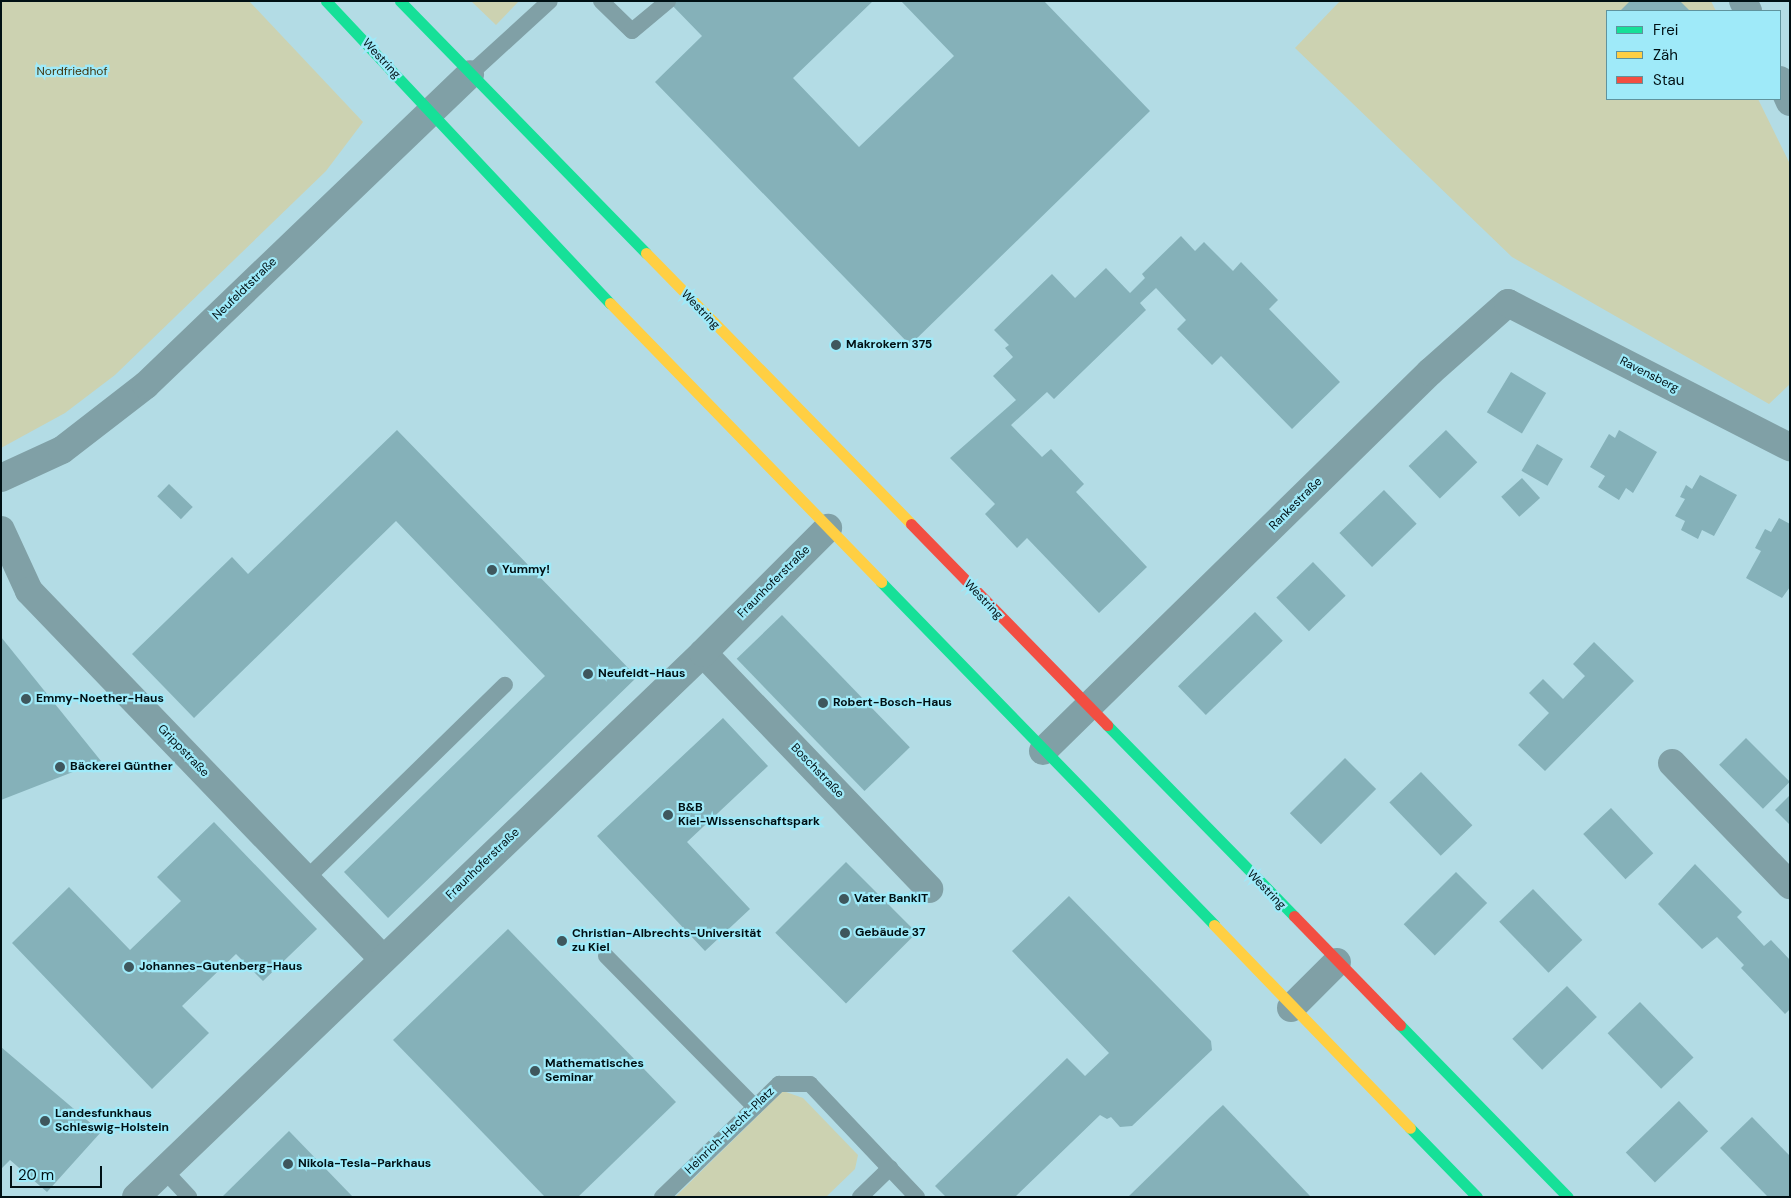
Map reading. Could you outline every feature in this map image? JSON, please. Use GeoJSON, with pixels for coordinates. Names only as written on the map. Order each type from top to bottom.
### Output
{"type":"FeatureCollection","features":[{"type":"Feature","properties":{"kind":"main road","name":"Westring"},"geometry":{"type":"LineString","coordinates":[[326,1],[1043,752],[1477,1197]]}},
{"type":"Feature","properties":{"kind":"main road","name":"Westring"},"geometry":{"type":"LineString","coordinates":[[400,1],[1088,709],[1568,1197]]}},
{"type":"Feature","properties":{"kind":"street","name":"Neufeldtstraße"},"geometry":{"type":"LineString","coordinates":[[1,478],[62,450],[146,385],[429,111],[470,74]]}},
{"type":"Feature","properties":{"kind":"street"},"geometry":{"type":"LineString","coordinates":[[1781,82],[1790,102]]}},
{"type":"Feature","properties":{"kind":"street","name":"Rankestraße"},"geometry":{"type":"LineString","coordinates":[[1043,752],[1430,372],[1508,303]]}},
{"type":"Feature","properties":{"kind":"street","name":"Ravensberg"},"geometry":{"type":"LineString","coordinates":[[1508,303],[1790,447]]}},
{"type":"Feature","properties":{"kind":"street","name":"Fraunhoferstraße"},"geometry":{"type":"LineString","coordinates":[[136,1197],[703,653],[828,528]]}},
{"type":"Feature","properties":{"kind":"street","name":"Grippstraße"},"geometry":{"type":"LineString","coordinates":[[1,530],[29,591],[383,959]]}},
{"type":"Feature","properties":{"kind":"street","name":"Boschstraße"},"geometry":{"type":"LineString","coordinates":[[703,653],[929,889]]}},
{"type":"Feature","properties":{"kind":"street"},"geometry":{"type":"LineString","coordinates":[[1672,763],[1790,886]]}},
{"type":"Feature","properties":{"kind":"street"},"geometry":{"type":"LineString","coordinates":[[1291,1008],[1337,962]]}},
{"type":"Feature","properties":{"kind":"lane"},"geometry":{"type":"LineString","coordinates":[[470,74],[550,1]]}},
{"type":"Feature","properties":{"kind":"lane"},"geometry":{"type":"LineString","coordinates":[[601,1],[632,31],[668,2]]}},
{"type":"Feature","properties":{"kind":"lane"},"geometry":{"type":"LineString","coordinates":[[306,879],[505,685]]}},
{"type":"Feature","properties":{"kind":"lane"},"geometry":{"type":"LineString","coordinates":[[606,956],[755,1107]]}},
{"type":"Feature","properties":{"kind":"lane","name":"Heinrich-Hecht-Platz"},"geometry":{"type":"LineString","coordinates":[[662,1197],[779,1084],[810,1084],[917,1197]]}},
{"type":"Feature","properties":{"kind":"lane"},"geometry":{"type":"LineString","coordinates":[[860,1197],[890,1168]]}},
{"type":"Feature","properties":{"kind":"lane"},"geometry":{"type":"LineString","coordinates":[[164,1170],[190,1197]]}},
{"type":"Feature","properties":{"kind":"green space","name":"Nordfriedhof"},"geometry":{"type":"Polygon","coordinates":[[[1,1],[249,1],[363,122],[326,171],[115,375],[65,413],[1,448],[1,1]]]}},
{"type":"Feature","properties":{"kind":"green space"},"geometry":{"type":"Polygon","coordinates":[[[471,1],[519,1],[496,25],[471,1]]]}},
{"type":"Feature","properties":{"kind":"green space"},"geometry":{"type":"Polygon","coordinates":[[[1340,1],[1711,1],[1716,10],[1606,10],[1606,100],[1758,100],[1790,164],[1790,384],[1769,404],[1512,257],[1295,48],[1340,1]]]}},
{"type":"Feature","properties":{"kind":"green space"},"geometry":{"type":"Polygon","coordinates":[[[783,1091],[803,1098],[858,1155],[855,1169],[826,1197],[675,1197],[783,1091]]]}},
{"type":"Feature","properties":{"kind":"building"},"geometry":{"type":"Polygon","coordinates":[[[668,1],[873,1],[793,78],[859,147],[954,56],[901,1],[1044,1],[1150,111],[910,345],[655,82],[702,36],[668,1]]]}},
{"type":"Feature","properties":{"kind":"building"},"geometry":{"type":"Polygon","coordinates":[[[1630,1],[1680,1],[1689,10],[1621,10],[1630,1]]]}},
{"type":"Feature","properties":{"kind":"building"},"geometry":{"type":"Polygon","coordinates":[[[1181,236],[1195,251],[1204,242],[1233,271],[1241,262],[1278,300],[1269,309],[1340,382],[1292,429],[1221,356],[1212,365],[1177,329],[1186,320],[1156,288],[1140,303],[1146,310],[1054,399],[1047,392],[1011,425],[1042,457],[1051,449],[1084,484],[1076,492],[1147,567],[1099,613],[1027,538],[1017,548],[985,514],[995,504],[950,458],[1016,400],[993,376],[1013,357],[1005,348],[1009,345],[994,330],[1052,274],[1075,298],[1106,268],[1130,293],[1145,278],[1142,274],[1181,236]]]}},
{"type":"Feature","properties":{"kind":"building"},"geometry":{"type":"Polygon","coordinates":[[[1511,372],[1546,393],[1522,433],[1487,412],[1511,372]]]}},
{"type":"Feature","properties":{"kind":"building","name":"Neufeldt-Haus"},"geometry":{"type":"Polygon","coordinates":[[[397,430],[637,677],[388,918],[344,872],[545,676],[396,521],[194,718],[132,654],[232,557],[248,574],[397,430]]]}},
{"type":"Feature","properties":{"kind":"building"},"geometry":{"type":"Polygon","coordinates":[[[1446,430],[1477,462],[1440,498],[1409,466],[1446,430]]]}},
{"type":"Feature","properties":{"kind":"building"},"geometry":{"type":"Polygon","coordinates":[[[1619,430],[1657,452],[1633,493],[1626,488],[1619,500],[1598,487],[1605,476],[1590,467],[1609,434],[1615,438],[1619,430]]]}},
{"type":"Feature","properties":{"kind":"building"},"geometry":{"type":"Polygon","coordinates":[[[1537,444],[1563,459],[1547,486],[1522,471],[1537,444]]]}},
{"type":"Feature","properties":{"kind":"building"},"geometry":{"type":"Polygon","coordinates":[[[1700,475],[1737,495],[1714,536],[1702,530],[1698,539],[1681,530],[1685,521],[1675,516],[1685,499],[1680,497],[1686,485],[1692,489],[1700,475]]]}},
{"type":"Feature","properties":{"kind":"building"},"geometry":{"type":"Polygon","coordinates":[[[1522,478],[1540,498],[1519,517],[1501,497],[1522,478]]]}},
{"type":"Feature","properties":{"kind":"building"},"geometry":{"type":"Polygon","coordinates":[[[169,484],[193,507],[181,519],[157,496],[169,484]]]}},
{"type":"Feature","properties":{"kind":"building"},"geometry":{"type":"Polygon","coordinates":[[[1384,490],[1417,524],[1372,567],[1339,533],[1384,490]]]}},
{"type":"Feature","properties":{"kind":"building"},"geometry":{"type":"Polygon","coordinates":[[[1779,518],[1790,524],[1790,587],[1782,598],[1746,578],[1761,551],[1755,548],[1765,529],[1771,532],[1779,518]]]}},
{"type":"Feature","properties":{"kind":"building"},"geometry":{"type":"Polygon","coordinates":[[[1313,562],[1346,596],[1309,631],[1276,597],[1313,562]]]}},
{"type":"Feature","properties":{"kind":"building"},"geometry":{"type":"Polygon","coordinates":[[[1255,612],[1283,641],[1206,715],[1178,686],[1255,612]]]}},
{"type":"Feature","properties":{"kind":"building","name":"Robert-Bosch-Haus"},"geometry":{"type":"Polygon","coordinates":[[[782,615],[910,747],[864,791],[737,659],[782,615]]]}},
{"type":"Feature","properties":{"kind":"building","name":"Emmy-Noether-Haus"},"geometry":{"type":"Polygon","coordinates":[[[1,637],[101,761],[1,800],[1,637]]]}},
{"type":"Feature","properties":{"kind":"building"},"geometry":{"type":"Polygon","coordinates":[[[1594,642],[1634,681],[1545,771],[1518,745],[1549,713],[1529,693],[1543,679],[1563,699],[1585,676],[1573,664],[1594,642]]]}},
{"type":"Feature","properties":{"kind":"building","name":"B&B Kiel-Wissenschaftspark"},"geometry":{"type":"Polygon","coordinates":[[[723,718],[768,766],[687,842],[750,909],[705,951],[597,836],[723,718]]]}},
{"type":"Feature","properties":{"kind":"building"},"geometry":{"type":"Polygon","coordinates":[[[1746,738],[1790,782],[1763,809],[1719,765],[1746,738]]]}},
{"type":"Feature","properties":{"kind":"building"},"geometry":{"type":"Polygon","coordinates":[[[1345,758],[1376,789],[1321,844],[1290,813],[1345,758]]]}},
{"type":"Feature","properties":{"kind":"building"},"geometry":{"type":"Polygon","coordinates":[[[1421,772],[1472,825],[1441,856],[1389,803],[1421,772]]]}},
{"type":"Feature","properties":{"kind":"building"},"geometry":{"type":"Polygon","coordinates":[[[1790,795],[1790,825],[1775,810],[1790,795]]]}},
{"type":"Feature","properties":{"kind":"building"},"geometry":{"type":"Polygon","coordinates":[[[1611,808],[1653,853],[1625,879],[1583,834],[1611,808]]]}},
{"type":"Feature","properties":{"kind":"building","name":"Johannes-Gutenberg-Haus"},"geometry":{"type":"Polygon","coordinates":[[[214,822],[317,929],[263,981],[236,954],[182,1006],[209,1033],[152,1089],[12,943],[69,887],[130,950],[181,901],[157,877],[214,822]]]}},
{"type":"Feature","properties":{"kind":"building","name":"Gebäude 37"},"geometry":{"type":"Polygon","coordinates":[[[846,862],[917,933],[846,1003],[775,933],[846,862]]]}},
{"type":"Feature","properties":{"kind":"building"},"geometry":{"type":"Polygon","coordinates":[[[1695,864],[1742,912],[1737,917],[1764,946],[1771,940],[1790,960],[1790,1009],[1785,1014],[1741,968],[1744,965],[1717,937],[1702,949],[1658,904],[1695,864]]]}},
{"type":"Feature","properties":{"kind":"building"},"geometry":{"type":"Polygon","coordinates":[[[1456,872],[1487,903],[1435,955],[1404,924],[1456,872]]]}},
{"type":"Feature","properties":{"kind":"building"},"geometry":{"type":"Polygon","coordinates":[[[1533,889],[1582,940],[1549,973],[1499,922],[1533,889]]]}},
{"type":"Feature","properties":{"kind":"building"},"geometry":{"type":"Polygon","coordinates":[[[1069,896],[1211,1041],[1212,1050],[1132,1126],[1120,1127],[1111,1117],[1107,1119],[1100,1115],[1015,1197],[946,1197],[935,1186],[1067,1058],[1085,1076],[1109,1053],[1012,951],[1069,896]]]}},
{"type":"Feature","properties":{"kind":"building","name":"Mathematisches Seminar"},"geometry":{"type":"Polygon","coordinates":[[[508,929],[676,1102],[578,1197],[545,1197],[393,1040],[508,929]]]}},
{"type":"Feature","properties":{"kind":"building"},"geometry":{"type":"Polygon","coordinates":[[[1567,986],[1597,1017],[1542,1070],[1512,1039],[1567,986]]]}},
{"type":"Feature","properties":{"kind":"building"},"geometry":{"type":"Polygon","coordinates":[[[1640,1002],[1693,1057],[1661,1089],[1608,1033],[1640,1002]]]}},
{"type":"Feature","properties":{"kind":"building","name":"Landesfunkhaus Schleswig-Holstein"},"geometry":{"type":"Polygon","coordinates":[[[1,1047],[101,1132],[47,1192],[10,1160],[1,1169],[1,1047]]]}},
{"type":"Feature","properties":{"kind":"building"},"geometry":{"type":"Polygon","coordinates":[[[1679,1101],[1708,1131],[1655,1183],[1626,1152],[1679,1101]]]}},
{"type":"Feature","properties":{"kind":"building"},"geometry":{"type":"Polygon","coordinates":[[[1223,1105],[1311,1197],[1128,1197],[1209,1118],[1223,1105]]]}},
{"type":"Feature","properties":{"kind":"building"},"geometry":{"type":"Polygon","coordinates":[[[1752,1117],[1790,1156],[1790,1197],[1768,1197],[1720,1148],[1752,1117]]]}},
{"type":"Feature","properties":{"kind":"building","name":"Nikola-Tesla-Parkhaus"},"geometry":{"type":"Polygon","coordinates":[[[289,1131],[353,1197],[222,1197],[289,1131]]]}},
{"type":"Feature","properties":{"kind":"traffic: fast"},"geometry":{"type":"LineString","coordinates":[[326,1],[610,303]]}},
{"type":"Feature","properties":{"kind":"traffic: fast"},"geometry":{"type":"LineString","coordinates":[[400,1],[646,253]]}},
{"type":"Feature","properties":{"kind":"traffic: fast"},"geometry":{"type":"LineString","coordinates":[[881,582],[1214,925]]}},
{"type":"Feature","properties":{"kind":"traffic: fast"},"geometry":{"type":"LineString","coordinates":[[1107,725],[1294,916]]}},
{"type":"Feature","properties":{"kind":"traffic: fast"},"geometry":{"type":"LineString","coordinates":[[1400,1025],[1568,1197]]}},
{"type":"Feature","properties":{"kind":"traffic: fast"},"geometry":{"type":"LineString","coordinates":[[1410,1128],[1477,1197]]}},
{"type":"Feature","properties":{"kind":"traffic: slow"},"geometry":{"type":"LineString","coordinates":[[646,253],[911,524]]}},
{"type":"Feature","properties":{"kind":"traffic: slow"},"geometry":{"type":"LineString","coordinates":[[610,303],[881,582]]}},
{"type":"Feature","properties":{"kind":"traffic: slow"},"geometry":{"type":"LineString","coordinates":[[1214,925],[1410,1128]]}},
{"type":"Feature","properties":{"kind":"traffic: jam"},"geometry":{"type":"LineString","coordinates":[[911,524],[1107,725]]}},
{"type":"Feature","properties":{"kind":"traffic: jam"},"geometry":{"type":"LineString","coordinates":[[1294,916],[1400,1025]]}},
{"type":"Feature","properties":{"kind":"place","name":"Makrokern 375"},"geometry":{"type":"Point","coordinates":[836,345]}},
{"type":"Feature","properties":{"kind":"place","name":"Yummy!"},"geometry":{"type":"Point","coordinates":[492,570]}},
{"type":"Feature","properties":{"kind":"place","name":"Neufeldt-Haus"},"geometry":{"type":"Point","coordinates":[588,674]}},
{"type":"Feature","properties":{"kind":"place","name":"Emmy-Noether-Haus"},"geometry":{"type":"Point","coordinates":[26,699]}},
{"type":"Feature","properties":{"kind":"place","name":"Robert-Bosch-Haus"},"geometry":{"type":"Point","coordinates":[823,703]}},
{"type":"Feature","properties":{"kind":"place","name":"Bäckerei Günther"},"geometry":{"type":"Point","coordinates":[60,767]}},
{"type":"Feature","properties":{"kind":"place","name":"B&B Kiel-Wissenschaftspark"},"geometry":{"type":"Point","coordinates":[668,815]}},
{"type":"Feature","properties":{"kind":"place","name":"Vater BankIT"},"geometry":{"type":"Point","coordinates":[844,899]}},
{"type":"Feature","properties":{"kind":"place","name":"Gebäude 37"},"geometry":{"type":"Point","coordinates":[845,933]}},
{"type":"Feature","properties":{"kind":"place","name":"Christian-Albrechts-Universität zu Kiel"},"geometry":{"type":"Point","coordinates":[562,941]}},
{"type":"Feature","properties":{"kind":"place","name":"Johannes-Gutenberg-Haus"},"geometry":{"type":"Point","coordinates":[129,967]}},
{"type":"Feature","properties":{"kind":"place","name":"Mathematisches Seminar"},"geometry":{"type":"Point","coordinates":[535,1071]}},
{"type":"Feature","properties":{"kind":"place","name":"Landesfunkhaus Schleswig-Holstein"},"geometry":{"type":"Point","coordinates":[45,1121]}},
{"type":"Feature","properties":{"kind":"place","name":"Nikola-Tesla-Parkhaus"},"geometry":{"type":"Point","coordinates":[288,1164]}}]}
